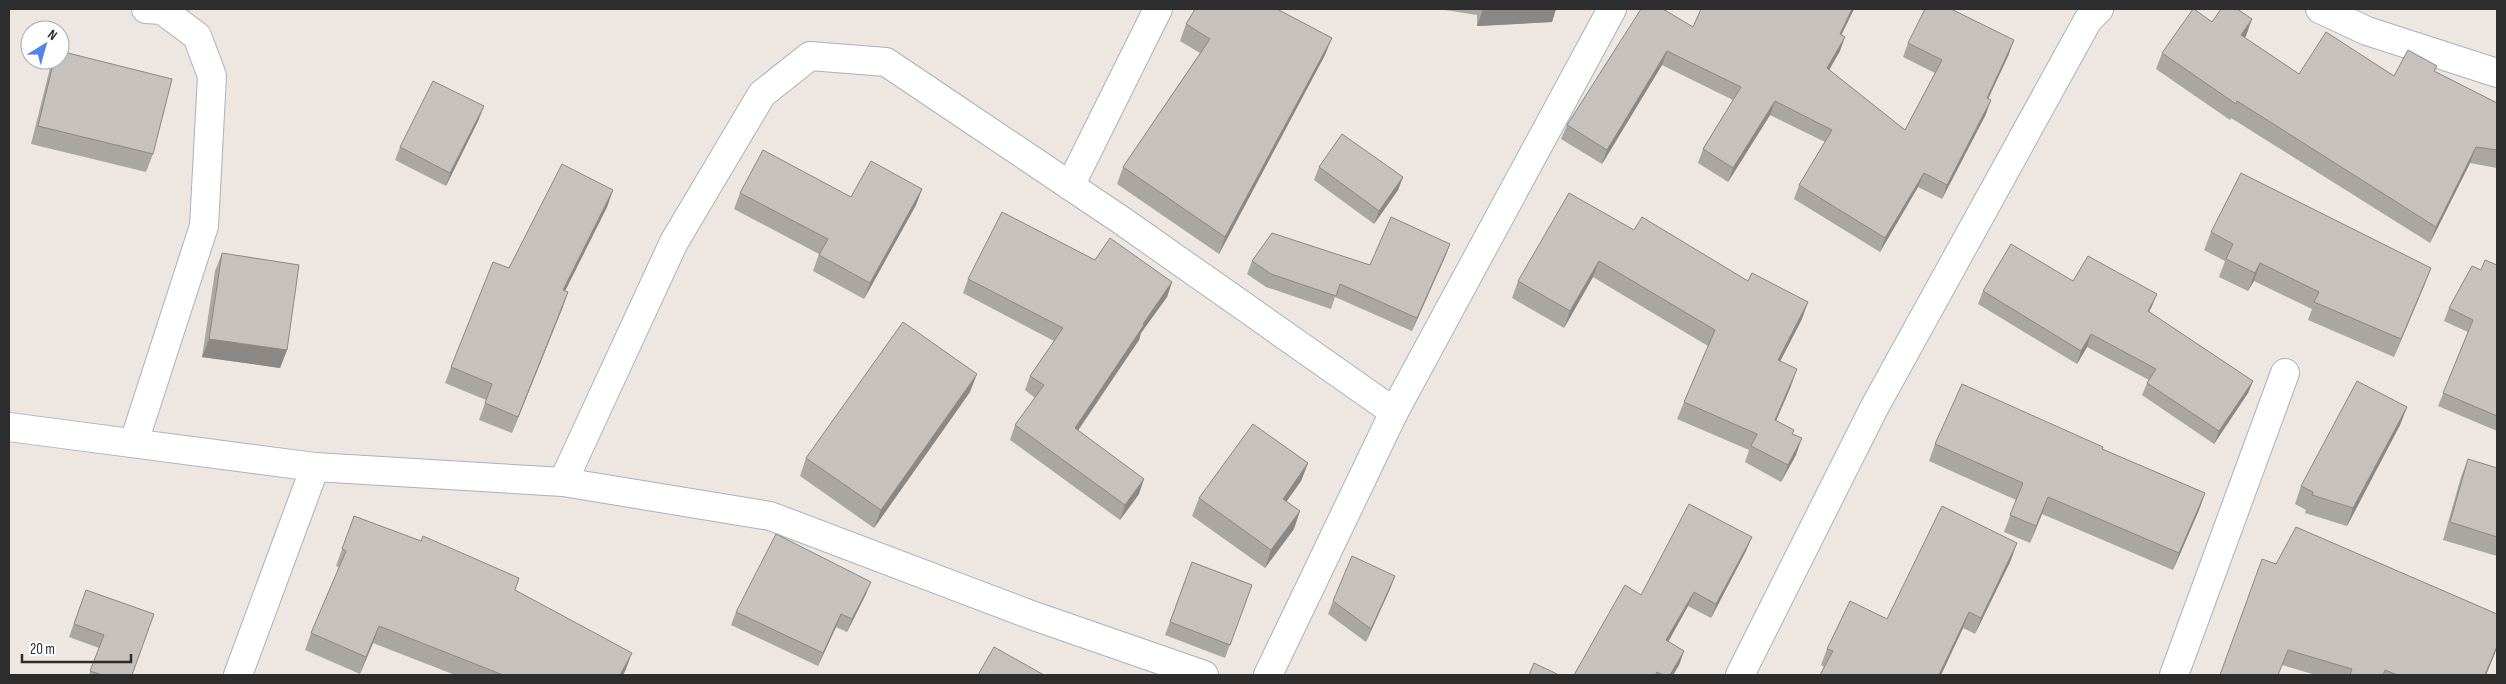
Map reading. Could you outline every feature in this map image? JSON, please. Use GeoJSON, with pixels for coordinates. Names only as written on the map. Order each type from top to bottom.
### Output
{"type":"FeatureCollection","features":[{"type":"Feature","properties":{"kind":"street"},"geometry":{"type":"LineString","coordinates":[[134,442],[204,226],[212,76],[197,36],[162,10],[146,9]]}},
{"type":"Feature","properties":{"kind":"street"},"geometry":{"type":"LineString","coordinates":[[1070,186],[1158,9]]}},
{"type":"Feature","properties":{"kind":"street"},"geometry":{"type":"LineString","coordinates":[[1268,675],[1394,412],[1612,9]]}},
{"type":"Feature","properties":{"kind":"street"},"geometry":{"type":"LineString","coordinates":[[1740,675],[1874,408],[2088,20],[2099,9]]}},
{"type":"Feature","properties":{"kind":"street"},"geometry":{"type":"LineString","coordinates":[[2320,9],[2367,32],[2497,73]]}},
{"type":"Feature","properties":{"kind":"street"},"geometry":{"type":"LineString","coordinates":[[563,482],[674,242],[762,94],[810,56],[886,62],[1070,186],[1394,412]]}},
{"type":"Feature","properties":{"kind":"street"},"geometry":{"type":"LineString","coordinates":[[2174,675],[2285,373]]}},
{"type":"Feature","properties":{"kind":"street"},"geometry":{"type":"LineString","coordinates":[[9,427],[315,467],[563,482],[770,516],[1034,616],[1204,675]]}},
{"type":"Feature","properties":{"kind":"street"},"geometry":{"type":"LineString","coordinates":[[238,675],[315,467]]}},
{"type":"Feature","properties":{"kind":"building"},"geometry":{"type":"Polygon","coordinates":[[[1195,9],[1277,9],[1332,38],[1225,237],[1123,167],[1210,39],[1186,24],[1195,9]]]}},
{"type":"Feature","properties":{"kind":"building"},"geometry":{"type":"Polygon","coordinates":[[[1641,9],[1663,9],[1693,27],[1701,9],[1852,9],[1840,34],[1845,37],[1827,68],[1905,130],[1942,60],[1908,43],[1925,9],[1951,9],[2014,40],[1987,98],[1991,100],[1947,185],[1924,173],[1885,238],[1799,185],[1832,130],[1775,101],[1733,168],[1703,149],[1741,87],[1667,51],[1607,150],[1567,125],[1641,9]]]}},
{"type":"Feature","properties":{"kind":"building"},"geometry":{"type":"Polygon","coordinates":[[[2193,9],[2212,22],[2221,9],[2237,9],[2252,19],[2241,35],[2299,74],[2326,32],[2394,76],[2408,50],[2437,66],[2434,71],[2497,103],[2497,150],[2476,147],[2436,227],[2237,101],[2236,104],[2162,53],[2193,9]]]}},
{"type":"Feature","properties":{"kind":"building"},"geometry":{"type":"Polygon","coordinates":[[[70,54],[172,79],[153,154],[38,126],[52,70],[70,70],[70,54]]]}},
{"type":"Feature","properties":{"kind":"building"},"geometry":{"type":"Polygon","coordinates":[[[433,81],[484,106],[450,173],[400,147],[433,81]]]}},
{"type":"Feature","properties":{"kind":"building"},"geometry":{"type":"Polygon","coordinates":[[[1342,134],[1403,177],[1379,211],[1319,167],[1342,134]]]}},
{"type":"Feature","properties":{"kind":"building"},"geometry":{"type":"Polygon","coordinates":[[[763,150],[851,197],[871,161],[922,189],[870,283],[819,255],[828,239],[740,193],[763,150]]]}},
{"type":"Feature","properties":{"kind":"building"},"geometry":{"type":"Polygon","coordinates":[[[562,164],[613,190],[563,290],[568,292],[518,417],[485,403],[492,384],[451,367],[493,262],[509,268],[562,164]]]}},
{"type":"Feature","properties":{"kind":"building"},"geometry":{"type":"Polygon","coordinates":[[[2241,173],[2431,268],[2401,339],[2314,302],[2319,292],[2260,263],[2255,273],[2226,259],[2233,244],[2211,232],[2241,173]]]}},
{"type":"Feature","properties":{"kind":"building"},"geometry":{"type":"Polygon","coordinates":[[[1569,193],[1634,230],[1642,217],[1748,281],[1752,273],[1808,302],[1778,360],[1797,369],[1775,420],[1794,430],[1792,434],[1802,438],[1788,465],[1751,446],[1757,434],[1684,402],[1715,330],[1599,261],[1570,311],[1518,281],[1569,193]]]}},
{"type":"Feature","properties":{"kind":"building"},"geometry":{"type":"Polygon","coordinates":[[[1002,212],[1095,260],[1110,238],[1172,282],[1075,428],[1144,479],[1125,505],[1015,425],[1044,385],[1030,376],[1063,328],[968,279],[1002,212]]]}},
{"type":"Feature","properties":{"kind":"building"},"geometry":{"type":"Polygon","coordinates":[[[1391,217],[1450,244],[1417,318],[1340,284],[1336,296],[1271,274],[1252,261],[1272,233],[1370,265],[1391,217]]]}},
{"type":"Feature","properties":{"kind":"building"},"geometry":{"type":"Polygon","coordinates":[[[2011,244],[2073,281],[2088,256],[2157,294],[2148,311],[2253,381],[2219,431],[2147,383],[2156,369],[2091,334],[2081,351],[1983,291],[2011,244]]]}},
{"type":"Feature","properties":{"kind":"building"},"geometry":{"type":"Polygon","coordinates":[[[222,253],[299,265],[287,350],[209,339],[222,253]]]}},
{"type":"Feature","properties":{"kind":"building"},"geometry":{"type":"Polygon","coordinates":[[[2485,260],[2497,265],[2497,416],[2443,393],[2473,320],[2449,308],[2472,266],[2481,270],[2485,260]]]}},
{"type":"Feature","properties":{"kind":"building"},"geometry":{"type":"Polygon","coordinates":[[[903,322],[977,374],[881,510],[806,458],[903,322]]]}},
{"type":"Feature","properties":{"kind":"building"},"geometry":{"type":"Polygon","coordinates":[[[2357,381],[2407,407],[2353,508],[2312,495],[2313,492],[2301,486],[2357,381]]]}},
{"type":"Feature","properties":{"kind":"building"},"geometry":{"type":"Polygon","coordinates":[[[1962,384],[2103,447],[2102,449],[2205,493],[2179,553],[2048,497],[2036,526],[2010,515],[2023,483],[1935,444],[1962,384]]]}},
{"type":"Feature","properties":{"kind":"building"},"geometry":{"type":"Polygon","coordinates":[[[1253,424],[1308,463],[1283,499],[1300,511],[1271,550],[1199,498],[1253,424]]]}},
{"type":"Feature","properties":{"kind":"building"},"geometry":{"type":"Polygon","coordinates":[[[2468,459],[2497,468],[2497,537],[2450,522],[2468,459]]]}},
{"type":"Feature","properties":{"kind":"building"},"geometry":{"type":"Polygon","coordinates":[[[1689,504],[1752,537],[1716,604],[1694,592],[1666,640],[1684,651],[1670,675],[1663,675],[1657,672],[1655,675],[1574,675],[1625,585],[1641,595],[1689,504]]]}},
{"type":"Feature","properties":{"kind":"building"},"geometry":{"type":"Polygon","coordinates":[[[1942,506],[2017,543],[1981,618],[1969,612],[1939,675],[1820,675],[1833,651],[1827,649],[1850,601],[1887,619],[1942,506]]]}},
{"type":"Feature","properties":{"kind":"building"},"geometry":{"type":"Polygon","coordinates":[[[354,516],[421,541],[423,536],[519,578],[515,590],[632,653],[620,675],[503,675],[379,626],[366,657],[311,633],[346,551],[342,549],[354,516]]]}},
{"type":"Feature","properties":{"kind":"building"},"geometry":{"type":"Polygon","coordinates":[[[2296,527],[2497,614],[2497,646],[2485,675],[2397,675],[2385,670],[2383,675],[2350,675],[2352,669],[2288,650],[2278,675],[2220,675],[2262,559],[2276,564],[2296,527]]]}},
{"type":"Feature","properties":{"kind":"building"},"geometry":{"type":"Polygon","coordinates":[[[776,534],[871,582],[852,619],[841,614],[823,653],[736,612],[776,534]]]}},
{"type":"Feature","properties":{"kind":"building"},"geometry":{"type":"Polygon","coordinates":[[[1352,556],[1395,576],[1371,629],[1333,601],[1352,556]]]}},
{"type":"Feature","properties":{"kind":"building"},"geometry":{"type":"Polygon","coordinates":[[[1192,562],[1252,585],[1230,645],[1170,622],[1192,562]]]}},
{"type":"Feature","properties":{"kind":"building"},"geometry":{"type":"Polygon","coordinates":[[[86,590],[154,614],[132,675],[102,675],[90,671],[104,635],[74,624],[86,590]]]}},
{"type":"Feature","properties":{"kind":"building"},"geometry":{"type":"Polygon","coordinates":[[[994,647],[1044,675],[978,675],[994,647]]]}},
{"type":"Feature","properties":{"kind":"building"},"geometry":{"type":"Polygon","coordinates":[[[1534,663],[1559,675],[1529,675],[1534,663]]]}}]}
